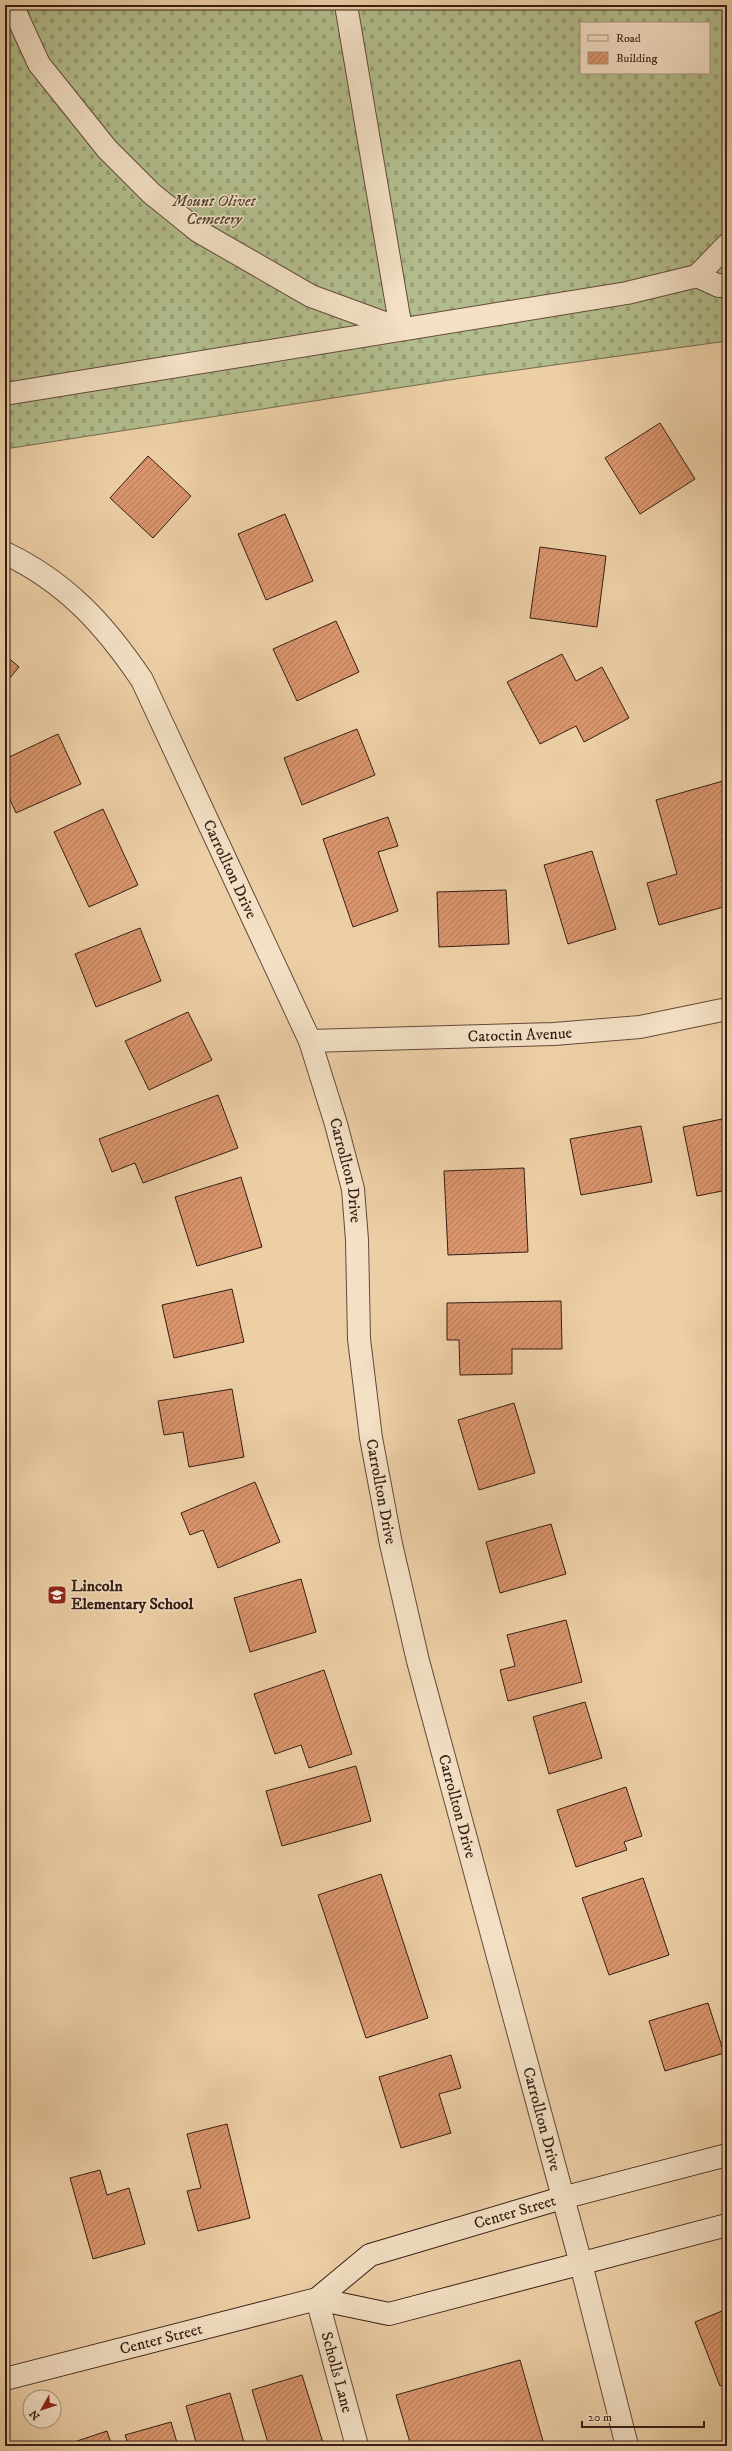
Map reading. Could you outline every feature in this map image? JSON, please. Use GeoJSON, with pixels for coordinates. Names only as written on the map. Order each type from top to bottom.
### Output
{"type":"FeatureCollection","features":[{"type":"Feature","properties":{"kind":"street"},"geometry":{"type":"LineString","coordinates":[[12,5],[39,64],[106,149],[151,193],[198,230],[311,296],[402,329]]}},
{"type":"Feature","properties":{"kind":"street"},"geometry":{"type":"LineString","coordinates":[[346,5],[402,329]]}},
{"type":"Feature","properties":{"kind":"street"},"geometry":{"type":"LineString","coordinates":[[5,394],[627,293],[697,276],[727,245]]}},
{"type":"Feature","properties":{"kind":"street"},"geometry":{"type":"LineString","coordinates":[[697,276],[719,286],[727,284]]}},
{"type":"Feature","properties":{"kind":"street","name":"Carrollton Drive"},"geometry":{"type":"LineString","coordinates":[[5,553],[57,584],[90,612],[114,639],[142,680],[310,1041],[353,1189],[357,1240],[359,1339],[371,1438],[391,1544],[418,1661],[581,2264],[627,2446]]}},
{"type":"Feature","properties":{"kind":"street","name":"Catoctin Avenue"},"geometry":{"type":"LineString","coordinates":[[310,1041],[640,1028],[727,1009]]}},
{"type":"Feature","properties":{"kind":"street","name":"Center Street"},"geometry":{"type":"LineString","coordinates":[[5,2379],[317,2299],[370,2255],[562,2198],[727,2155]]}},
{"type":"Feature","properties":{"kind":"street","name":"Center Street"},"geometry":{"type":"LineString","coordinates":[[317,2299],[390,2314],[727,2225]]}},
{"type":"Feature","properties":{"kind":"street","name":"Scholls Lane"},"geometry":{"type":"LineString","coordinates":[[317,2299],[357,2446]]}},
{"type":"Feature","properties":{"kind":"green space","name":"Mount Olivet Cemetery"},"geometry":{"type":"Polygon","coordinates":[[[5,5],[727,5],[727,341],[475,376],[5,449],[5,5]]]}},
{"type":"Feature","properties":{"kind":"building"},"geometry":{"type":"Polygon","coordinates":[[[660,423],[695,479],[640,514],[605,458],[660,423]]]}},
{"type":"Feature","properties":{"kind":"building"},"geometry":{"type":"Polygon","coordinates":[[[148,456],[191,496],[153,538],[110,498],[148,456]]]}},
{"type":"Feature","properties":{"kind":"building"},"geometry":{"type":"Polygon","coordinates":[[[285,514],[313,581],[266,600],[238,534],[285,514]]]}},
{"type":"Feature","properties":{"kind":"building"},"geometry":{"type":"Polygon","coordinates":[[[540,547],[606,556],[597,627],[530,618],[540,547]]]}},
{"type":"Feature","properties":{"kind":"building"},"geometry":{"type":"Polygon","coordinates":[[[336,621],[359,672],[297,701],[273,649],[336,621]]]}},
{"type":"Feature","properties":{"kind":"building"},"geometry":{"type":"Polygon","coordinates":[[[562,654],[576,681],[602,667],[629,718],[584,742],[576,726],[540,744],[507,682],[562,654]]]}},
{"type":"Feature","properties":{"kind":"building"},"geometry":{"type":"Polygon","coordinates":[[[5,655],[19,667],[5,684],[5,655]]]}},
{"type":"Feature","properties":{"kind":"building"},"geometry":{"type":"Polygon","coordinates":[[[357,729],[375,775],[302,805],[284,758],[357,729]]]}},
{"type":"Feature","properties":{"kind":"building"},"geometry":{"type":"Polygon","coordinates":[[[58,734],[81,784],[16,813],[5,788],[5,759],[58,734]]]}},
{"type":"Feature","properties":{"kind":"building"},"geometry":{"type":"Polygon","coordinates":[[[723,781],[727,795],[727,906],[659,925],[647,883],[677,874],[656,800],[723,781]]]}},
{"type":"Feature","properties":{"kind":"building"},"geometry":{"type":"Polygon","coordinates":[[[103,809],[138,885],[89,907],[54,832],[103,809]]]}},
{"type":"Feature","properties":{"kind":"building"},"geometry":{"type":"Polygon","coordinates":[[[388,817],[398,846],[378,852],[398,911],[353,927],[323,839],[388,817]]]}},
{"type":"Feature","properties":{"kind":"building"},"geometry":{"type":"Polygon","coordinates":[[[592,851],[616,929],[568,944],[544,865],[592,851]]]}},
{"type":"Feature","properties":{"kind":"building"},"geometry":{"type":"Polygon","coordinates":[[[506,890],[509,944],[439,947],[437,892],[506,890]]]}},
{"type":"Feature","properties":{"kind":"building"},"geometry":{"type":"Polygon","coordinates":[[[140,928],[161,981],[96,1007],[75,954],[140,928]]]}},
{"type":"Feature","properties":{"kind":"building"},"geometry":{"type":"Polygon","coordinates":[[[188,1012],[212,1060],[149,1090],[125,1041],[188,1012]]]}},
{"type":"Feature","properties":{"kind":"building"},"geometry":{"type":"Polygon","coordinates":[[[218,1095],[238,1148],[143,1183],[135,1163],[112,1172],[99,1139],[218,1095]]]}},
{"type":"Feature","properties":{"kind":"building"},"geometry":{"type":"Polygon","coordinates":[[[727,1118],[727,1190],[697,1196],[683,1127],[727,1118]]]}},
{"type":"Feature","properties":{"kind":"building"},"geometry":{"type":"Polygon","coordinates":[[[641,1126],[652,1182],[581,1195],[570,1139],[641,1126]]]}},
{"type":"Feature","properties":{"kind":"building"},"geometry":{"type":"Polygon","coordinates":[[[524,1168],[528,1252],[448,1255],[444,1171],[524,1168]]]}},
{"type":"Feature","properties":{"kind":"building"},"geometry":{"type":"Polygon","coordinates":[[[241,1177],[262,1247],[197,1266],[175,1197],[241,1177]]]}},
{"type":"Feature","properties":{"kind":"building"},"geometry":{"type":"Polygon","coordinates":[[[232,1289],[244,1342],[174,1358],[162,1305],[232,1289]]]}},
{"type":"Feature","properties":{"kind":"building"},"geometry":{"type":"Polygon","coordinates":[[[561,1301],[562,1349],[512,1349],[512,1374],[460,1375],[459,1340],[447,1340],[447,1303],[561,1301]]]}},
{"type":"Feature","properties":{"kind":"building"},"geometry":{"type":"Polygon","coordinates":[[[232,1389],[244,1457],[189,1467],[183,1432],[164,1435],[158,1401],[232,1389]]]}},
{"type":"Feature","properties":{"kind":"building"},"geometry":{"type":"Polygon","coordinates":[[[514,1403],[535,1473],[479,1490],[458,1420],[514,1403]]]}},
{"type":"Feature","properties":{"kind":"building"},"geometry":{"type":"Polygon","coordinates":[[[255,1482],[280,1542],[218,1568],[203,1530],[190,1535],[181,1513],[255,1482]]]}},
{"type":"Feature","properties":{"kind":"building"},"geometry":{"type":"Polygon","coordinates":[[[551,1524],[566,1574],[500,1593],[486,1542],[551,1524]]]}},
{"type":"Feature","properties":{"kind":"building"},"geometry":{"type":"Polygon","coordinates":[[[301,1579],[316,1632],[250,1652],[234,1598],[301,1579]]]}},
{"type":"Feature","properties":{"kind":"building"},"geometry":{"type":"Polygon","coordinates":[[[566,1620],[582,1682],[508,1701],[500,1670],[515,1666],[507,1635],[566,1620]]]}},
{"type":"Feature","properties":{"kind":"building"},"geometry":{"type":"Polygon","coordinates":[[[324,1670],[352,1754],[309,1768],[301,1745],[275,1754],[254,1694],[324,1670]]]}},
{"type":"Feature","properties":{"kind":"building"},"geometry":{"type":"Polygon","coordinates":[[[585,1702],[602,1758],[549,1774],[533,1717],[585,1702]]]}},
{"type":"Feature","properties":{"kind":"building"},"geometry":{"type":"Polygon","coordinates":[[[356,1766],[371,1821],[282,1846],[266,1791],[356,1766]]]}},
{"type":"Feature","properties":{"kind":"building"},"geometry":{"type":"Polygon","coordinates":[[[626,1787],[642,1836],[624,1842],[627,1850],[576,1867],[557,1810],[626,1787]]]}},
{"type":"Feature","properties":{"kind":"building"},"geometry":{"type":"Polygon","coordinates":[[[381,1874],[428,2018],[366,2038],[318,1895],[381,1874]]]}},
{"type":"Feature","properties":{"kind":"building"},"geometry":{"type":"Polygon","coordinates":[[[643,1878],[669,1955],[609,1975],[582,1898],[643,1878]]]}},
{"type":"Feature","properties":{"kind":"building"},"geometry":{"type":"Polygon","coordinates":[[[708,2003],[724,2053],[665,2071],[649,2021],[708,2003]]]}},
{"type":"Feature","properties":{"kind":"building"},"geometry":{"type":"Polygon","coordinates":[[[451,2055],[461,2088],[439,2094],[451,2133],[401,2148],[379,2077],[451,2055]]]}},
{"type":"Feature","properties":{"kind":"building"},"geometry":{"type":"Polygon","coordinates":[[[227,2124],[250,2218],[198,2231],[187,2191],[201,2188],[187,2134],[227,2124]]]}},
{"type":"Feature","properties":{"kind":"building"},"geometry":{"type":"Polygon","coordinates":[[[100,2170],[107,2195],[129,2188],[145,2244],[93,2259],[70,2178],[100,2170]]]}},
{"type":"Feature","properties":{"kind":"building"},"geometry":{"type":"Polygon","coordinates":[[[727,2309],[727,2384],[720,2386],[695,2322],[727,2309]]]}},
{"type":"Feature","properties":{"kind":"building"},"geometry":{"type":"Polygon","coordinates":[[[520,2360],[543,2441],[526,2446],[468,2446],[467,2442],[455,2446],[411,2446],[396,2395],[520,2360]]]}},
{"type":"Feature","properties":{"kind":"building"},"geometry":{"type":"Polygon","coordinates":[[[302,2375],[324,2446],[269,2446],[252,2390],[302,2375]]]}},
{"type":"Feature","properties":{"kind":"building"},"geometry":{"type":"Polygon","coordinates":[[[230,2393],[245,2446],[197,2446],[186,2406],[230,2393]]]}},
{"type":"Feature","properties":{"kind":"building"},"geometry":{"type":"Polygon","coordinates":[[[171,2422],[178,2446],[129,2446],[125,2435],[171,2422]]]}},
{"type":"Feature","properties":{"kind":"building"},"geometry":{"type":"Polygon","coordinates":[[[107,2431],[112,2446],[62,2446],[107,2431]]]}},
{"type":"Feature","properties":{"kind":"place","name":"Lincoln Elementary School"},"geometry":{"type":"Point","coordinates":[57,1595]}}]}
